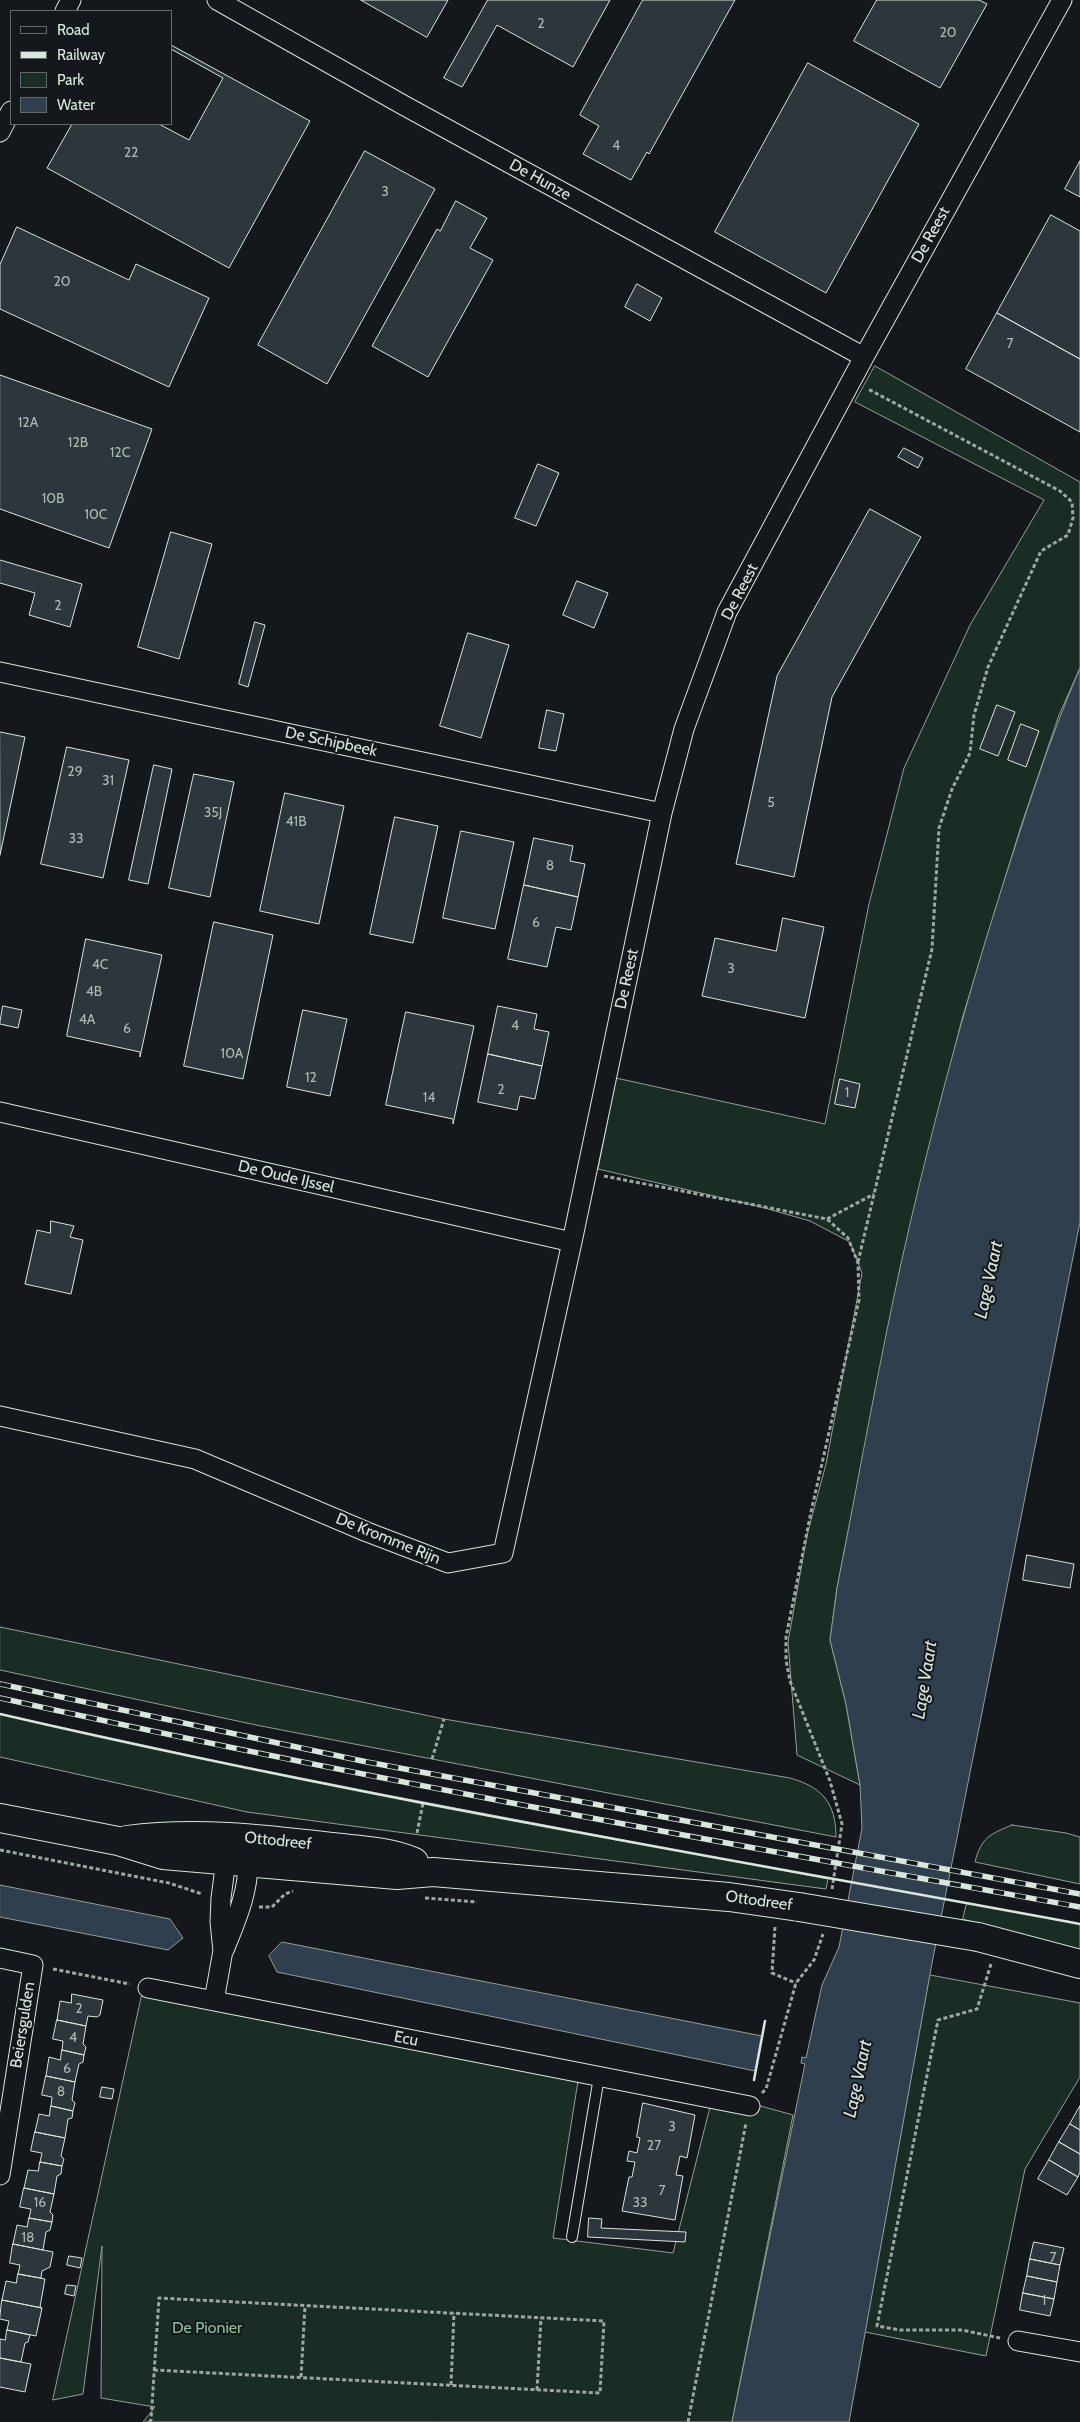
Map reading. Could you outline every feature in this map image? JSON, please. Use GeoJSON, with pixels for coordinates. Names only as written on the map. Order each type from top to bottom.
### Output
{"type":"FeatureCollection","features":[{"type":"Feature","properties":{"kind":"street","name":"De Hunze"},"geometry":{"type":"LineString","coordinates":[[217,0],[405,106],[864,357]]}},
{"type":"Feature","properties":{"kind":"street","name":"De Reest"},"geometry":{"type":"LineString","coordinates":[[572,1242],[662,813],[684,730],[727,612],[864,357],[1062,0]]}},
{"type":"Feature","properties":{"kind":"street"},"geometry":{"type":"LineString","coordinates":[[0,132],[10,113]]}},
{"type":"Feature","properties":{"kind":"street","name":"De Schipbeek"},"geometry":{"type":"LineString","coordinates":[[0,672],[662,813]]}},
{"type":"Feature","properties":{"kind":"street","name":"De Oude IJssel"},"geometry":{"type":"LineString","coordinates":[[0,1112],[572,1242]]}},
{"type":"Feature","properties":{"kind":"street","name":"De Kromme Rijn"},"geometry":{"type":"LineString","coordinates":[[0,1416],[195,1459],[367,1532],[448,1563],[503,1553],[572,1242]]}},
{"type":"Feature","properties":{"kind":"street","name":"Ottodreef"},"geometry":{"type":"LineString","coordinates":[[0,1818],[118,1841],[164,1855],[240,1854],[397,1875],[433,1872],[729,1897],[799,1907],[985,1948],[1080,1964]]}},
{"type":"Feature","properties":{"kind":"street"},"geometry":{"type":"LineString","coordinates":[[223,1951],[220,1922],[240,1854]]}},
{"type":"Feature","properties":{"kind":"street"},"geometry":{"type":"LineString","coordinates":[[214,2001],[232,1900]]}},
{"type":"Feature","properties":{"kind":"street"},"geometry":{"type":"LineString","coordinates":[[0,1958],[32,1965]]}},
{"type":"Feature","properties":{"kind":"street","name":"Beiersgulden"},"geometry":{"type":"LineString","coordinates":[[1,2169],[32,1965]]}},
{"type":"Feature","properties":{"kind":"street","name":"Ecu"},"geometry":{"type":"LineString","coordinates":[[148,1988],[750,2106]]}},
{"type":"Feature","properties":{"kind":"street"},"geometry":{"type":"LineString","coordinates":[[1018,2341],[1080,2352]]}},
{"type":"Feature","properties":{"kind":"lane"},"geometry":{"type":"LineString","coordinates":[[572,2237],[599,2077]]}},
{"type":"Feature","properties":{"kind":"path"},"geometry":{"type":"LineString","coordinates":[[831,1896],[842,1824],[830,1781],[790,1680],[786,1660],[786,1637],[811,1512],[859,1300],[858,1263],[932,949],[939,828],[952,789],[970,753],[974,715],[988,667],[1041,551],[1068,535],[1073,518],[1072,502],[1060,491],[852,380]]}},
{"type":"Feature","properties":{"kind":"path"},"geometry":{"type":"LineString","coordinates":[[586,1173],[826,1219],[848,1238],[858,1263]]}},
{"type":"Feature","properties":{"kind":"path"},"geometry":{"type":"LineString","coordinates":[[826,1219],[875,1193]]}},
{"type":"Feature","properties":{"kind":"path"},"geometry":{"type":"LineString","coordinates":[[432,1759],[444,1719]]}},
{"type":"Feature","properties":{"kind":"path"},"geometry":{"type":"LineString","coordinates":[[417,1833],[423,1803]]}},
{"type":"Feature","properties":{"kind":"path"},"geometry":{"type":"LineString","coordinates":[[776,1921],[772,1973],[796,1983]]}},
{"type":"Feature","properties":{"kind":"path"},"geometry":{"type":"LineString","coordinates":[[688,2422],[750,2106],[766,2089],[796,1983],[814,1960],[824,1931]]}},
{"type":"Feature","properties":{"kind":"path"},"geometry":{"type":"LineString","coordinates":[[985,1948],[977,2009],[938,2020],[878,2326],[900,2330],[962,2330],[1018,2341]]}},
{"type":"Feature","properties":{"kind":"path"},"geometry":{"type":"LineString","coordinates":[[32,1965],[148,1988]]}},
{"type":"Feature","properties":{"kind":"path"},"geometry":{"type":"LineString","coordinates":[[150,2422],[158,2298],[604,2321],[600,2393],[154,2370]]}},
{"type":"Feature","properties":{"kind":"path"},"geometry":{"type":"LineString","coordinates":[[301,2377],[305,2306]]}},
{"type":"Feature","properties":{"kind":"path"},"geometry":{"type":"LineString","coordinates":[[451,2385],[454,2313]]}},
{"type":"Feature","properties":{"kind":"path"},"geometry":{"type":"LineString","coordinates":[[537,2390],[541,2318]]}},
{"type":"Feature","properties":{"kind":"green space"},"geometry":{"type":"Polygon","coordinates":[[[875,366],[1080,482],[1080,668],[1059,715],[1021,826],[962,1019],[900,1269],[837,1588],[830,1640],[846,1704],[860,1785],[797,1755],[788,1642],[807,1535],[826,1464],[862,1273],[850,1242],[810,1221],[761,1207],[598,1169],[616,1078],[825,1124],[869,904],[904,768],[970,625],[1044,500],[855,402],[875,366]]]}},
{"type":"Feature","properties":{"kind":"green space"},"geometry":{"type":"Polygon","coordinates":[[[0,1627],[444,1719],[790,1778],[811,1786],[825,1798],[833,1815],[836,1837],[256,1725],[0,1670],[0,1627]]]}},
{"type":"Feature","properties":{"kind":"green space"},"geometry":{"type":"Polygon","coordinates":[[[0,1714],[226,1763],[828,1879],[826,1889],[247,1812],[0,1757],[0,1714]]]}},
{"type":"Feature","properties":{"kind":"green space"},"geometry":{"type":"Polygon","coordinates":[[[1012,1825],[1066,1833],[1080,1837],[1080,1884],[975,1862],[980,1847],[992,1834],[1012,1825]]]}},
{"type":"Feature","properties":{"kind":"green space"},"geometry":{"type":"Polygon","coordinates":[[[967,1903],[1080,1924],[1080,1952],[963,1919],[967,1903]]]}},
{"type":"Feature","properties":{"kind":"green space"},"geometry":{"type":"Polygon","coordinates":[[[930,1975],[1080,2003],[1080,2077],[1025,2169],[986,2356],[865,2332],[930,1975]]]}},
{"type":"Feature","properties":{"kind":"green space","name":"De Pionier"},"geometry":{"type":"Polygon","coordinates":[[[142,1995],[578,2081],[553,2238],[673,2253],[710,2107],[750,2103],[793,2115],[732,2422],[143,2422],[155,2407],[101,2398],[102,2246],[83,2394],[53,2400],[142,1995]]]}},
{"type":"Feature","properties":{"kind":"water","name":"Lage Vaart"},"geometry":{"type":"Polygon","coordinates":[[[1080,668],[1080,1222],[932,1963],[849,2422],[732,2422],[805,2064],[801,2063],[802,2057],[806,2058],[822,1985],[839,1947],[862,1828],[860,1785],[846,1704],[830,1640],[837,1588],[883,1348],[922,1174],[972,987],[1037,780],[1080,668]]]}},
{"type":"Feature","properties":{"kind":"water"},"geometry":{"type":"Polygon","coordinates":[[[0,1885],[170,1919],[183,1938],[168,1950],[0,1917],[0,1885]]]}},
{"type":"Feature","properties":{"kind":"water"},"geometry":{"type":"Polygon","coordinates":[[[282,1942],[762,2036],[755,2071],[277,1972],[269,1956],[282,1942]]]}},
{"type":"Feature","properties":{"kind":"building"},"geometry":{"type":"Polygon","coordinates":[[[361,0],[448,0],[427,37],[361,0]]]}},
{"type":"Feature","properties":{"kind":"building"},"geometry":{"type":"Polygon","coordinates":[[[488,0],[610,0],[573,67],[497,25],[462,87],[444,78],[488,0]]]}},
{"type":"Feature","properties":{"kind":"building"},"geometry":{"type":"Polygon","coordinates":[[[643,0],[735,0],[649,154],[647,152],[631,180],[583,154],[599,126],[580,115],[643,0]]]}},
{"type":"Feature","properties":{"kind":"building"},"geometry":{"type":"Polygon","coordinates":[[[877,0],[979,0],[987,4],[940,88],[854,41],[877,0]]]}},
{"type":"Feature","properties":{"kind":"building"},"geometry":{"type":"Polygon","coordinates":[[[172,46],[310,121],[229,268],[47,168],[71,125],[161,125],[189,140],[223,78],[172,50],[172,46]]]}},
{"type":"Feature","properties":{"kind":"building"},"geometry":{"type":"Polygon","coordinates":[[[808,63],[919,124],[826,293],[715,232],[808,63]]]}},
{"type":"Feature","properties":{"kind":"building"},"geometry":{"type":"Polygon","coordinates":[[[365,151],[435,189],[327,384],[258,345],[365,151]]]}},
{"type":"Feature","properties":{"kind":"building"},"geometry":{"type":"Polygon","coordinates":[[[1080,161],[1080,197],[1065,189],[1080,161]]]}},
{"type":"Feature","properties":{"kind":"building"},"geometry":{"type":"Polygon","coordinates":[[[456,201],[487,218],[470,248],[493,260],[428,377],[372,346],[437,229],[440,231],[456,201]]]}},
{"type":"Feature","properties":{"kind":"building"},"geometry":{"type":"Polygon","coordinates":[[[1051,215],[1080,231],[1080,359],[997,313],[1051,215]]]}},
{"type":"Feature","properties":{"kind":"building"},"geometry":{"type":"Polygon","coordinates":[[[17,227],[129,280],[136,264],[209,298],[169,387],[0,309],[0,265],[17,227]]]}},
{"type":"Feature","properties":{"kind":"building"},"geometry":{"type":"Polygon","coordinates":[[[637,284],[662,298],[650,321],[625,307],[637,284]]]}},
{"type":"Feature","properties":{"kind":"building"},"geometry":{"type":"Polygon","coordinates":[[[997,313],[1080,359],[1080,432],[966,369],[997,313]]]}},
{"type":"Feature","properties":{"kind":"building"},"geometry":{"type":"Polygon","coordinates":[[[0,375],[152,429],[109,548],[0,509],[0,375]]]}},
{"type":"Feature","properties":{"kind":"building"},"geometry":{"type":"Polygon","coordinates":[[[904,448],[923,458],[918,468],[898,457],[904,448]]]}},
{"type":"Feature","properties":{"kind":"building"},"geometry":{"type":"Polygon","coordinates":[[[538,464],[559,473],[536,526],[515,518],[538,464]]]}},
{"type":"Feature","properties":{"kind":"building"},"geometry":{"type":"Polygon","coordinates":[[[870,509],[921,537],[832,697],[794,877],[736,864],[777,676],[870,509]]]}},
{"type":"Feature","properties":{"kind":"building"},"geometry":{"type":"Polygon","coordinates":[[[171,532],[212,544],[179,659],[138,647],[171,532]]]}},
{"type":"Feature","properties":{"kind":"building"},"geometry":{"type":"Polygon","coordinates":[[[0,560],[82,584],[70,627],[29,615],[35,593],[0,583],[0,560]]]}},
{"type":"Feature","properties":{"kind":"building"},"geometry":{"type":"Polygon","coordinates":[[[577,581],[608,593],[594,628],[563,615],[577,581]]]}},
{"type":"Feature","properties":{"kind":"building"},"geometry":{"type":"Polygon","coordinates":[[[255,622],[265,625],[248,687],[239,684],[255,622]]]}},
{"type":"Feature","properties":{"kind":"building"},"geometry":{"type":"Polygon","coordinates":[[[468,633],[509,645],[481,738],[440,726],[468,633]]]}},
{"type":"Feature","properties":{"kind":"building"},"geometry":{"type":"Polygon","coordinates":[[[997,705],[1015,712],[998,756],[980,749],[997,705]]]}},
{"type":"Feature","properties":{"kind":"building"},"geometry":{"type":"Polygon","coordinates":[[[547,710],[564,714],[556,751],[539,748],[547,710]]]}},
{"type":"Feature","properties":{"kind":"building"},"geometry":{"type":"Polygon","coordinates":[[[1021,724],[1039,731],[1026,767],[1008,760],[1021,724]]]}},
{"type":"Feature","properties":{"kind":"building"},"geometry":{"type":"Polygon","coordinates":[[[0,732],[25,737],[0,855],[0,732]]]}},
{"type":"Feature","properties":{"kind":"building"},"geometry":{"type":"Polygon","coordinates":[[[67,747],[129,760],[103,878],[41,864],[67,747]]]}},
{"type":"Feature","properties":{"kind":"building"},"geometry":{"type":"Polygon","coordinates":[[[154,765],[172,769],[148,884],[129,880],[154,765]]]}},
{"type":"Feature","properties":{"kind":"building"},"geometry":{"type":"Polygon","coordinates":[[[194,774],[234,782],[210,897],[169,888],[194,774]]]}},
{"type":"Feature","properties":{"kind":"building"},"geometry":{"type":"Polygon","coordinates":[[[285,793],[344,806],[319,924],[260,911],[285,793]]]}},
{"type":"Feature","properties":{"kind":"building"},"geometry":{"type":"Polygon","coordinates":[[[395,817],[438,826],[413,943],[370,934],[395,817]]]}},
{"type":"Feature","properties":{"kind":"building"},"geometry":{"type":"Polygon","coordinates":[[[461,831],[514,842],[495,929],[443,918],[461,831]]]}},
{"type":"Feature","properties":{"kind":"building"},"geometry":{"type":"Polygon","coordinates":[[[534,838],[573,846],[570,861],[585,864],[578,897],[524,885],[534,838]]]}},
{"type":"Feature","properties":{"kind":"building"},"geometry":{"type":"Polygon","coordinates":[[[524,885],[578,897],[571,930],[556,927],[547,967],[508,959],[524,885]]]}},
{"type":"Feature","properties":{"kind":"building"},"geometry":{"type":"Polygon","coordinates":[[[783,918],[824,927],[805,1018],[702,996],[715,938],[776,951],[783,918]]]}},
{"type":"Feature","properties":{"kind":"building"},"geometry":{"type":"Polygon","coordinates":[[[214,922],[273,935],[243,1079],[184,1066],[214,922]]]}},
{"type":"Feature","properties":{"kind":"building"},"geometry":{"type":"Polygon","coordinates":[[[86,939],[162,955],[140,1057],[140,1052],[67,1036],[86,939]]]}},
{"type":"Feature","properties":{"kind":"building"},"geometry":{"type":"Polygon","coordinates":[[[3,1006],[22,1010],[18,1028],[0,1024],[3,1006]]]}},
{"type":"Feature","properties":{"kind":"building"},"geometry":{"type":"Polygon","coordinates":[[[498,1006],[537,1014],[534,1029],[549,1032],[542,1066],[488,1054],[498,1006]]]}},
{"type":"Feature","properties":{"kind":"building"},"geometry":{"type":"Polygon","coordinates":[[[303,1010],[347,1019],[330,1096],[287,1087],[303,1010]]]}},
{"type":"Feature","properties":{"kind":"building"},"geometry":{"type":"Polygon","coordinates":[[[406,1012],[474,1026],[453,1124],[453,1119],[386,1105],[406,1012]]]}},
{"type":"Feature","properties":{"kind":"building"},"geometry":{"type":"Polygon","coordinates":[[[488,1054],[542,1066],[535,1099],[520,1096],[517,1110],[478,1102],[488,1054]]]}},
{"type":"Feature","properties":{"kind":"building"},"geometry":{"type":"Polygon","coordinates":[[[840,1079],[860,1084],[855,1108],[835,1104],[840,1079]]]}},
{"type":"Feature","properties":{"kind":"building"},"geometry":{"type":"Polygon","coordinates":[[[51,1221],[74,1226],[70,1237],[83,1240],[71,1294],[25,1284],[37,1230],[50,1233],[51,1221]]]}},
{"type":"Feature","properties":{"kind":"building"},"geometry":{"type":"Polygon","coordinates":[[[1027,1555],[1074,1564],[1070,1588],[1023,1580],[1027,1555]]]}},
{"type":"Feature","properties":{"kind":"building"},"geometry":{"type":"Polygon","coordinates":[[[72,1994],[103,2000],[100,2015],[97,2017],[88,2016],[86,2026],[57,2020],[60,2001],[71,2003],[72,1994]]]}},
{"type":"Feature","properties":{"kind":"building"},"geometry":{"type":"Polygon","coordinates":[[[57,2020],[86,2026],[83,2044],[86,2047],[84,2055],[62,2050],[63,2041],[53,2039],[57,2020]]]}},
{"type":"Feature","properties":{"kind":"building"},"geometry":{"type":"Polygon","coordinates":[[[62,2050],[84,2055],[83,2062],[79,2064],[75,2082],[46,2076],[49,2057],[60,2060],[62,2050]]]}},
{"type":"Feature","properties":{"kind":"building"},"geometry":{"type":"Polygon","coordinates":[[[46,2076],[75,2082],[72,2100],[75,2103],[73,2111],[51,2106],[52,2097],[42,2095],[46,2076]]]}},
{"type":"Feature","properties":{"kind":"building"},"geometry":{"type":"Polygon","coordinates":[[[102,2087],[114,2089],[112,2099],[100,2097],[102,2087]]]}},
{"type":"Feature","properties":{"kind":"building"},"geometry":{"type":"Polygon","coordinates":[[[643,2103],[695,2115],[687,2158],[680,2156],[676,2175],[683,2176],[675,2220],[622,2211],[629,2177],[632,2177],[635,2162],[627,2161],[629,2151],[637,2153],[640,2138],[637,2137],[643,2103]]]}},
{"type":"Feature","properties":{"kind":"building"},"geometry":{"type":"Polygon","coordinates":[[[51,2106],[73,2111],[72,2118],[68,2119],[65,2138],[35,2132],[39,2114],[49,2116],[51,2106]]]}},
{"type":"Feature","properties":{"kind":"building"},"geometry":{"type":"Polygon","coordinates":[[[1080,2106],[1080,2130],[1070,2124],[1080,2106]]]}},
{"type":"Feature","properties":{"kind":"building"},"geometry":{"type":"Polygon","coordinates":[[[1070,2124],[1080,2130],[1080,2154],[1059,2142],[1070,2124]]]}},
{"type":"Feature","properties":{"kind":"building"},"geometry":{"type":"Polygon","coordinates":[[[35,2132],[65,2138],[61,2156],[64,2159],[62,2166],[40,2162],[42,2153],[31,2151],[35,2132]]]}},
{"type":"Feature","properties":{"kind":"building"},"geometry":{"type":"Polygon","coordinates":[[[1059,2142],[1080,2154],[1080,2172],[1078,2177],[1049,2160],[1059,2142]]]}},
{"type":"Feature","properties":{"kind":"building"},"geometry":{"type":"Polygon","coordinates":[[[1049,2160],[1078,2177],[1067,2195],[1038,2179],[1049,2160]]]}},
{"type":"Feature","properties":{"kind":"building"},"geometry":{"type":"Polygon","coordinates":[[[40,2162],[62,2166],[61,2174],[57,2176],[54,2194],[24,2188],[28,2170],[38,2171],[40,2162]]]}},
{"type":"Feature","properties":{"kind":"building"},"geometry":{"type":"Polygon","coordinates":[[[24,2188],[54,2194],[50,2212],[53,2215],[52,2222],[29,2218],[31,2209],[20,2207],[24,2188]]]}},
{"type":"Feature","properties":{"kind":"building"},"geometry":{"type":"Polygon","coordinates":[[[29,2218],[52,2222],[50,2230],[46,2232],[43,2250],[13,2244],[17,2225],[27,2227],[29,2218]]]}},
{"type":"Feature","properties":{"kind":"building"},"geometry":{"type":"Polygon","coordinates":[[[589,2218],[602,2219],[601,2228],[686,2232],[685,2242],[588,2237],[589,2218]]]}},
{"type":"Feature","properties":{"kind":"building"},"geometry":{"type":"Polygon","coordinates":[[[1034,2242],[1064,2248],[1060,2265],[1030,2259],[1034,2242]]]}},
{"type":"Feature","properties":{"kind":"building"},"geometry":{"type":"Polygon","coordinates":[[[13,2244],[53,2252],[50,2267],[42,2271],[41,2278],[18,2274],[20,2265],[10,2263],[13,2244]]]}},
{"type":"Feature","properties":{"kind":"building"},"geometry":{"type":"Polygon","coordinates":[[[69,2256],[82,2258],[80,2268],[67,2265],[69,2256]]]}},
{"type":"Feature","properties":{"kind":"building"},"geometry":{"type":"Polygon","coordinates":[[[1030,2259],[1060,2265],[1057,2282],[1027,2276],[1030,2259]]]}},
{"type":"Feature","properties":{"kind":"building"},"geometry":{"type":"Polygon","coordinates":[[[18,2274],[45,2279],[40,2307],[42,2308],[2,2300],[6,2281],[16,2283],[18,2274]]]}},
{"type":"Feature","properties":{"kind":"building"},"geometry":{"type":"Polygon","coordinates":[[[1027,2276],[1057,2282],[1054,2299],[1023,2293],[1027,2276]]]}},
{"type":"Feature","properties":{"kind":"building"},"geometry":{"type":"Polygon","coordinates":[[[67,2285],[76,2286],[74,2296],[65,2294],[67,2285]]]}},
{"type":"Feature","properties":{"kind":"building"},"geometry":{"type":"Polygon","coordinates":[[[1023,2293],[1054,2299],[1050,2316],[1020,2310],[1023,2293]]]}},
{"type":"Feature","properties":{"kind":"building"},"geometry":{"type":"Polygon","coordinates":[[[2,2300],[42,2308],[36,2336],[7,2330],[9,2321],[0,2319],[2,2300]]]}},
{"type":"Feature","properties":{"kind":"building"},"geometry":{"type":"Polygon","coordinates":[[[7,2330],[30,2335],[28,2342],[25,2343],[21,2362],[0,2358],[0,2339],[5,2340],[7,2330]]]}},
{"type":"Feature","properties":{"kind":"building"},"geometry":{"type":"Polygon","coordinates":[[[0,2358],[31,2364],[25,2392],[0,2387],[0,2358]]]}},
{"type":"Feature","properties":{"kind":"railway"},"geometry":{"type":"LineString","coordinates":[[0,1684],[367,1762],[1080,1894]]}},
{"type":"Feature","properties":{"kind":"railway"},"geometry":{"type":"LineString","coordinates":[[0,1698],[404,1782],[1080,1907]]}},
{"type":"Feature","properties":{"kind":"wall"},"geometry":{"type":"LineString","coordinates":[[0,1714],[134,1744],[403,1799],[1080,1924]]}},
{"type":"Feature","properties":{"kind":"wall"},"geometry":{"type":"LineString","coordinates":[[754,2080],[765,2021]]}}]}
